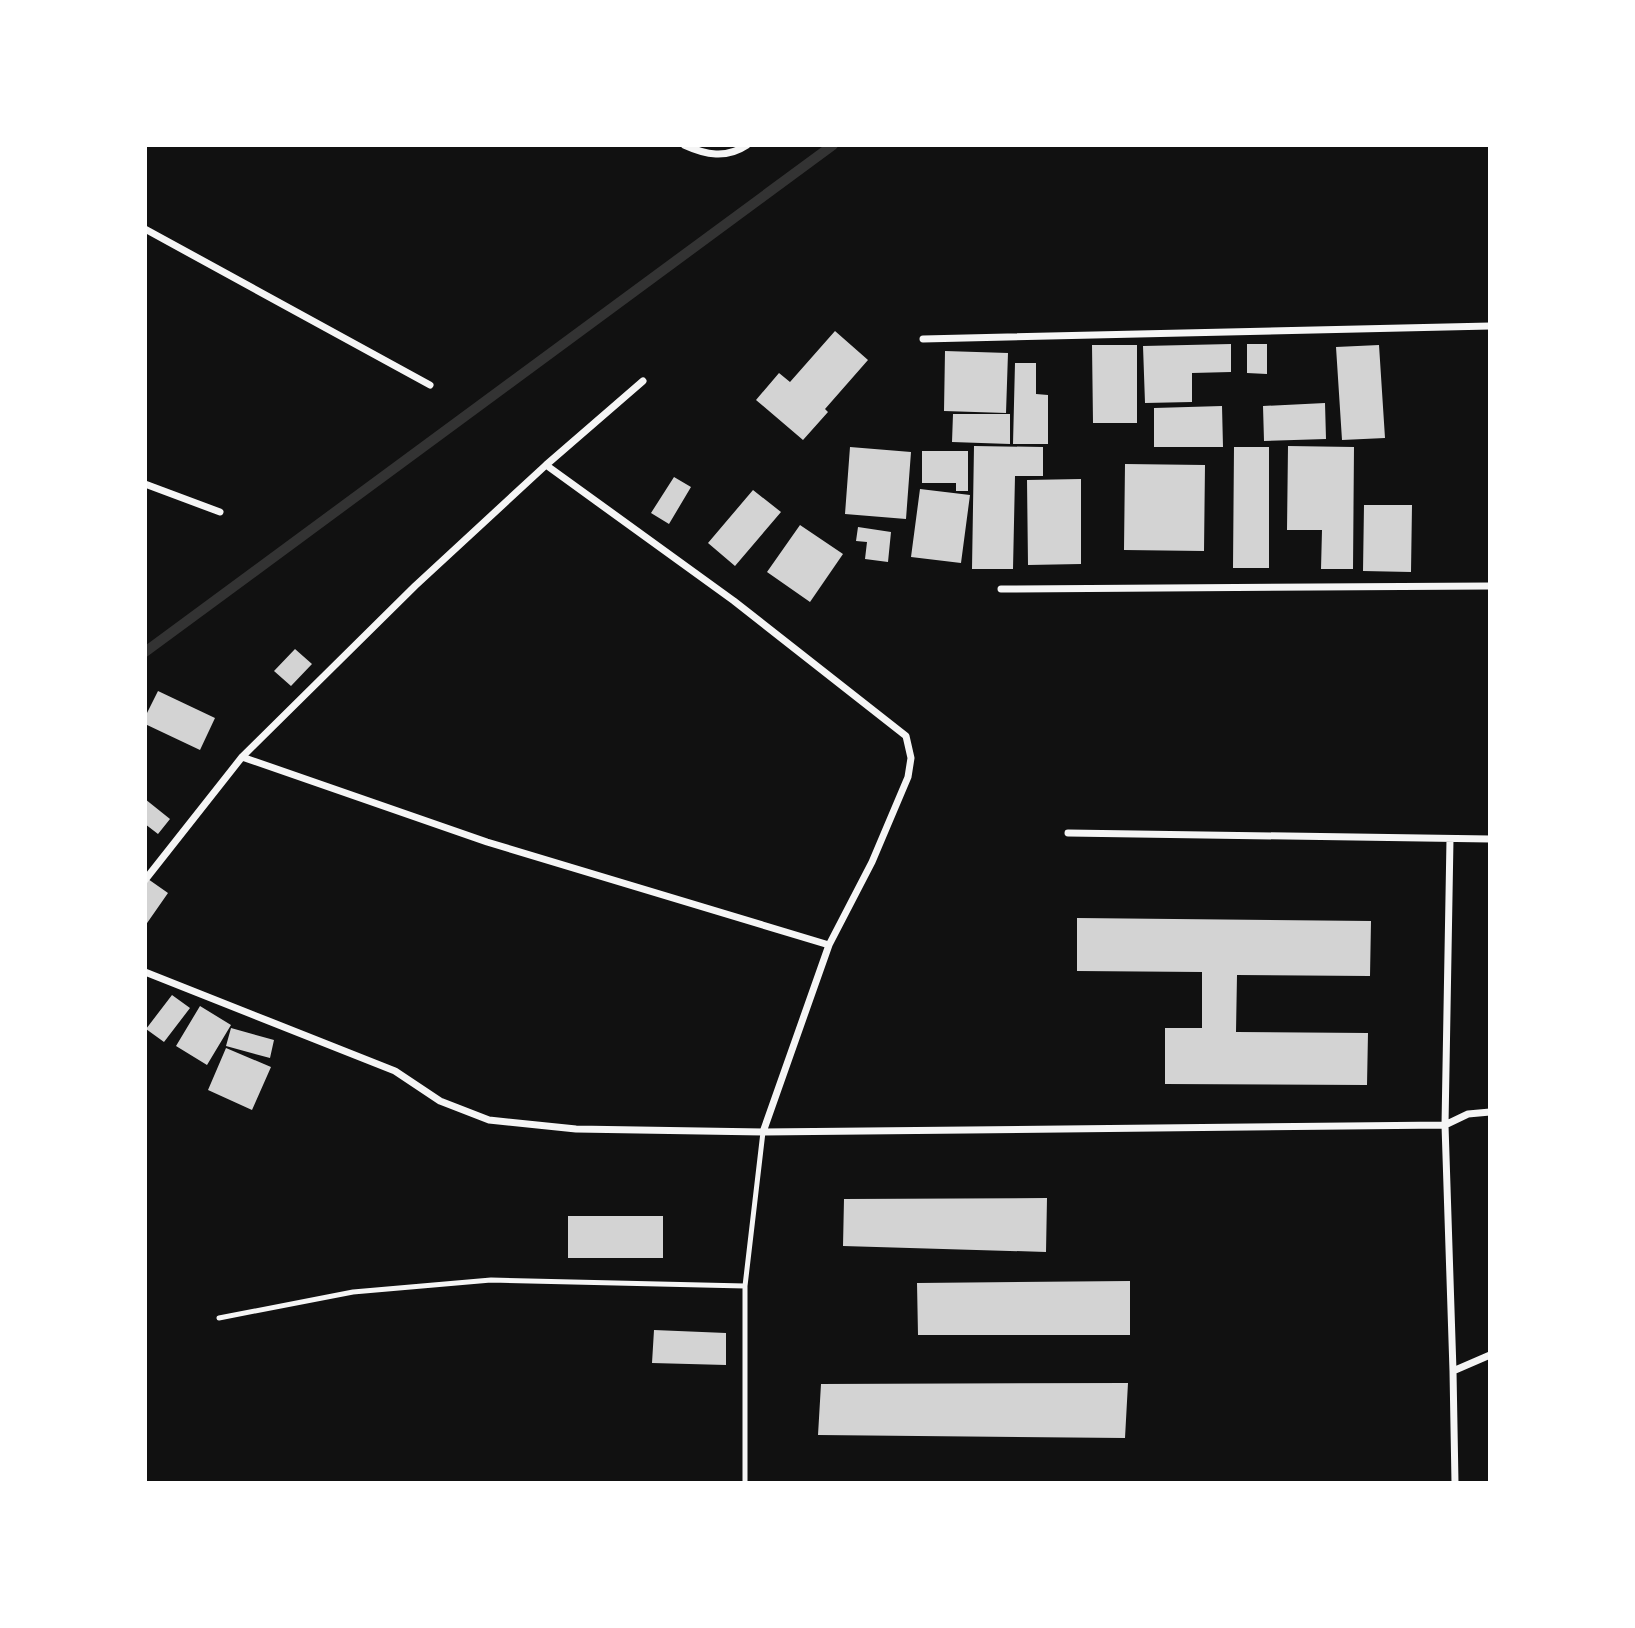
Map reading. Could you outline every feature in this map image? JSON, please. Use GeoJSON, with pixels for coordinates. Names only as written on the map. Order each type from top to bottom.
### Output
{"type":"FeatureCollection","features":[{"type":"Feature","properties":{"kind":"street"},"geometry":{"type":"LineString","coordinates":[[684,145],[699,152],[724,156],[746,146]]}},
{"type":"Feature","properties":{"kind":"street"},"geometry":{"type":"LineString","coordinates":[[145,229],[430,385]]}},
{"type":"Feature","properties":{"kind":"street"},"geometry":{"type":"LineString","coordinates":[[923,339],[1490,326]]}},
{"type":"Feature","properties":{"kind":"street"},"geometry":{"type":"LineString","coordinates":[[145,880],[242,757],[415,586],[546,464],[643,381]]}},
{"type":"Feature","properties":{"kind":"street"},"geometry":{"type":"LineString","coordinates":[[546,464],[734,601],[906,736],[911,758],[908,777],[872,862],[829,945],[763,1132]]}},
{"type":"Feature","properties":{"kind":"street"},"geometry":{"type":"LineString","coordinates":[[145,484],[220,512]]}},
{"type":"Feature","properties":{"kind":"street"},"geometry":{"type":"LineString","coordinates":[[1001,589],[1490,586]]}},
{"type":"Feature","properties":{"kind":"street"},"geometry":{"type":"LineString","coordinates":[[242,757],[488,842],[829,945]]}},
{"type":"Feature","properties":{"kind":"street"},"geometry":{"type":"LineString","coordinates":[[1068,833],[1490,839]]}},
{"type":"Feature","properties":{"kind":"street"},"geometry":{"type":"LineString","coordinates":[[1450,839],[1446,1125],[1455,1483]]}},
{"type":"Feature","properties":{"kind":"street"},"geometry":{"type":"LineString","coordinates":[[145,972],[395,1071],[440,1101],[489,1120],[576,1129],[763,1132],[1446,1125],[1468,1114],[1490,1112]]}},
{"type":"Feature","properties":{"kind":"street"},"geometry":{"type":"LineString","coordinates":[[1453,1371],[1490,1355]]}},
{"type":"Feature","properties":{"kind":"lane"},"geometry":{"type":"LineString","coordinates":[[745,1483],[745,1286],[763,1132]]}},
{"type":"Feature","properties":{"kind":"lane"},"geometry":{"type":"LineString","coordinates":[[219,1318],[353,1292],[491,1280],[745,1286]]}},
{"type":"Feature","properties":{"kind":"building"},"geometry":{"type":"Polygon","coordinates":[[[835,331],[868,360],[825,409],[828,412],[803,440],[756,400],[779,373],[790,382],[835,331]]]}},
{"type":"Feature","properties":{"kind":"building"},"geometry":{"type":"Polygon","coordinates":[[[1231,344],[1231,372],[1192,373],[1192,402],[1145,403],[1143,346],[1231,344]]]}},
{"type":"Feature","properties":{"kind":"building"},"geometry":{"type":"Polygon","coordinates":[[[1247,344],[1267,344],[1267,374],[1247,373],[1247,344]]]}},
{"type":"Feature","properties":{"kind":"building"},"geometry":{"type":"Polygon","coordinates":[[[1092,345],[1137,345],[1137,423],[1093,423],[1092,345]]]}},
{"type":"Feature","properties":{"kind":"building"},"geometry":{"type":"Polygon","coordinates":[[[1379,345],[1385,438],[1342,440],[1336,347],[1379,345]]]}},
{"type":"Feature","properties":{"kind":"building"},"geometry":{"type":"Polygon","coordinates":[[[945,351],[1008,353],[1006,413],[944,411],[945,351]]]}},
{"type":"Feature","properties":{"kind":"building"},"geometry":{"type":"Polygon","coordinates":[[[1015,363],[1036,363],[1036,394],[1048,395],[1048,444],[1013,444],[1015,363]]]}},
{"type":"Feature","properties":{"kind":"building"},"geometry":{"type":"Polygon","coordinates":[[[1325,403],[1326,439],[1264,441],[1263,406],[1325,403]]]}},
{"type":"Feature","properties":{"kind":"building"},"geometry":{"type":"Polygon","coordinates":[[[1222,406],[1223,447],[1154,447],[1154,408],[1222,406]]]}},
{"type":"Feature","properties":{"kind":"building"},"geometry":{"type":"Polygon","coordinates":[[[953,414],[1010,414],[1010,444],[952,442],[953,414]]]}},
{"type":"Feature","properties":{"kind":"building"},"geometry":{"type":"Polygon","coordinates":[[[974,446],[1043,447],[1043,476],[1015,476],[1013,569],[972,569],[974,446]]]}},
{"type":"Feature","properties":{"kind":"building"},"geometry":{"type":"Polygon","coordinates":[[[1288,446],[1354,447],[1353,569],[1321,569],[1322,530],[1287,530],[1288,446]]]}},
{"type":"Feature","properties":{"kind":"building"},"geometry":{"type":"Polygon","coordinates":[[[850,447],[911,452],[906,519],[845,514],[850,447]]]}},
{"type":"Feature","properties":{"kind":"building"},"geometry":{"type":"Polygon","coordinates":[[[1234,447],[1269,447],[1269,568],[1233,568],[1234,447]]]}},
{"type":"Feature","properties":{"kind":"building"},"geometry":{"type":"Polygon","coordinates":[[[922,451],[968,451],[968,491],[956,491],[956,483],[922,483],[922,451]]]}},
{"type":"Feature","properties":{"kind":"building"},"geometry":{"type":"Polygon","coordinates":[[[1125,464],[1205,465],[1204,551],[1124,550],[1125,464]]]}},
{"type":"Feature","properties":{"kind":"building"},"geometry":{"type":"Polygon","coordinates":[[[674,477],[691,487],[669,524],[651,513],[674,477]]]}},
{"type":"Feature","properties":{"kind":"building"},"geometry":{"type":"Polygon","coordinates":[[[1081,479],[1081,564],[1028,565],[1027,480],[1081,479]]]}},
{"type":"Feature","properties":{"kind":"building"},"geometry":{"type":"Polygon","coordinates":[[[920,489],[970,495],[961,563],[911,557],[920,489]]]}},
{"type":"Feature","properties":{"kind":"building"},"geometry":{"type":"Polygon","coordinates":[[[753,490],[781,512],[735,566],[708,543],[753,490]]]}},
{"type":"Feature","properties":{"kind":"building"},"geometry":{"type":"Polygon","coordinates":[[[1364,505],[1412,505],[1411,572],[1363,571],[1364,505]]]}},
{"type":"Feature","properties":{"kind":"building"},"geometry":{"type":"Polygon","coordinates":[[[800,525],[843,554],[810,602],[767,572],[800,525]]]}},
{"type":"Feature","properties":{"kind":"building"},"geometry":{"type":"Polygon","coordinates":[[[858,527],[891,532],[888,562],[865,559],[867,542],[856,541],[858,527]]]}},
{"type":"Feature","properties":{"kind":"building"},"geometry":{"type":"Polygon","coordinates":[[[295,649],[312,664],[291,686],[274,671],[295,649]]]}},
{"type":"Feature","properties":{"kind":"building"},"geometry":{"type":"Polygon","coordinates":[[[158,691],[215,718],[200,750],[145,724],[145,717],[158,691]]]}},
{"type":"Feature","properties":{"kind":"building"},"geometry":{"type":"Polygon","coordinates":[[[145,799],[170,819],[158,834],[145,824],[145,799]]]}},
{"type":"Feature","properties":{"kind":"building"},"geometry":{"type":"Polygon","coordinates":[[[148,879],[168,893],[145,926],[145,883],[148,879]]]}},
{"type":"Feature","properties":{"kind":"building"},"geometry":{"type":"Polygon","coordinates":[[[1077,918],[1371,921],[1370,976],[1237,975],[1236,1032],[1368,1033],[1367,1085],[1165,1084],[1165,1028],[1202,1028],[1202,972],[1077,971],[1077,918]]]}},
{"type":"Feature","properties":{"kind":"building"},"geometry":{"type":"Polygon","coordinates":[[[172,995],[190,1008],[164,1042],[146,1029],[172,995]]]}},
{"type":"Feature","properties":{"kind":"building"},"geometry":{"type":"Polygon","coordinates":[[[200,1006],[231,1025],[207,1065],[176,1046],[200,1006]]]}},
{"type":"Feature","properties":{"kind":"building"},"geometry":{"type":"Polygon","coordinates":[[[231,1028],[274,1040],[270,1058],[226,1046],[231,1028]]]}},
{"type":"Feature","properties":{"kind":"building"},"geometry":{"type":"Polygon","coordinates":[[[226,1048],[271,1067],[252,1110],[208,1090],[226,1048]]]}},
{"type":"Feature","properties":{"kind":"building"},"geometry":{"type":"Polygon","coordinates":[[[1047,1198],[1046,1252],[843,1246],[844,1199],[1047,1198]]]}},
{"type":"Feature","properties":{"kind":"building"},"geometry":{"type":"Polygon","coordinates":[[[568,1216],[663,1216],[663,1258],[568,1258],[568,1216]]]}},
{"type":"Feature","properties":{"kind":"building"},"geometry":{"type":"Polygon","coordinates":[[[1130,1281],[1130,1335],[918,1335],[917,1283],[1130,1281]]]}},
{"type":"Feature","properties":{"kind":"building"},"geometry":{"type":"Polygon","coordinates":[[[654,1330],[726,1333],[726,1365],[652,1363],[654,1330]]]}},
{"type":"Feature","properties":{"kind":"building"},"geometry":{"type":"Polygon","coordinates":[[[1128,1383],[1125,1438],[818,1435],[821,1384],[1128,1383]]]}},
{"type":"Feature","properties":{"kind":"waterway"},"geometry":{"type":"LineString","coordinates":[[145,652],[833,145]]}}]}
